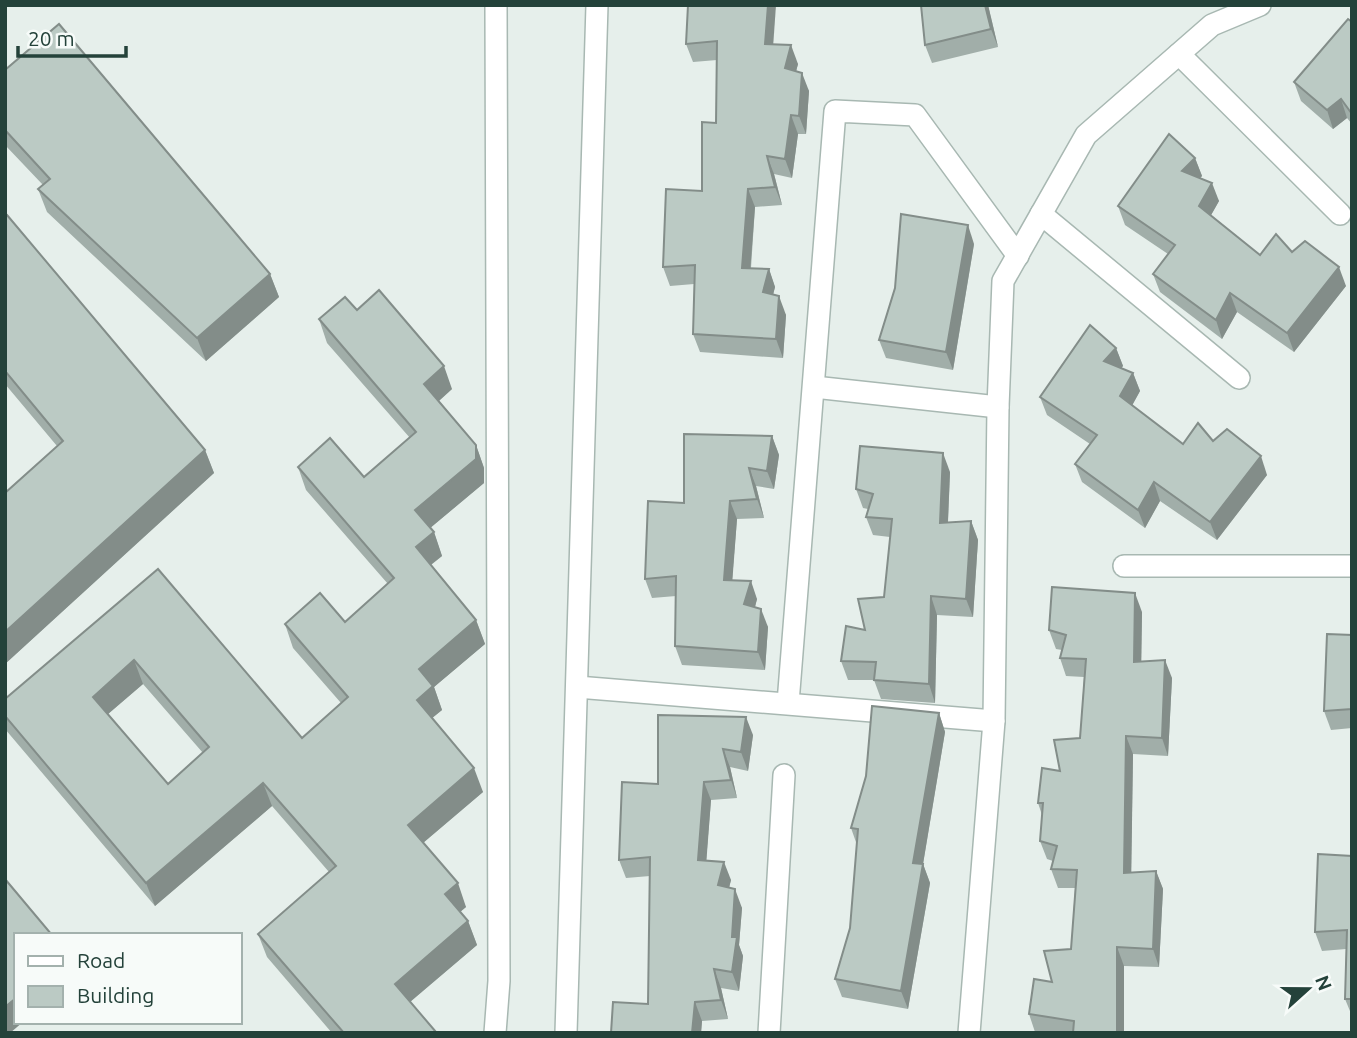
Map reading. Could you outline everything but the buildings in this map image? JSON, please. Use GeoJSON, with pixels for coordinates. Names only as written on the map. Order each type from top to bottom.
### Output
{"type":"FeatureCollection","features":[{"type":"Feature","properties":{"kind":"street"},"geometry":{"type":"LineString","coordinates":[[495,1033],[499,981],[496,5]]}},
{"type":"Feature","properties":{"kind":"street"},"geometry":{"type":"LineString","coordinates":[[566,1033],[597,5]]}},
{"type":"Feature","properties":{"kind":"street"},"geometry":{"type":"LineString","coordinates":[[969,1033],[994,721],[998,407],[1003,281],[1086,135],[1212,25],[1260,5]]}},
{"type":"Feature","properties":{"kind":"street"},"geometry":{"type":"LineString","coordinates":[[1179,54],[1340,214]]}},
{"type":"Feature","properties":{"kind":"street"},"geometry":{"type":"LineString","coordinates":[[788,704],[835,111],[915,116],[1018,256]]}},
{"type":"Feature","properties":{"kind":"street"},"geometry":{"type":"LineString","coordinates":[[1041,214],[1239,377]]}},
{"type":"Feature","properties":{"kind":"street"},"geometry":{"type":"LineString","coordinates":[[814,387],[998,407]]}},
{"type":"Feature","properties":{"kind":"street"},"geometry":{"type":"LineString","coordinates":[[1124,566],[1352,566]]}},
{"type":"Feature","properties":{"kind":"street"},"geometry":{"type":"LineString","coordinates":[[577,687],[994,721]]}},
{"type":"Feature","properties":{"kind":"street"},"geometry":{"type":"LineString","coordinates":[[769,1033],[784,775]]}}]}
